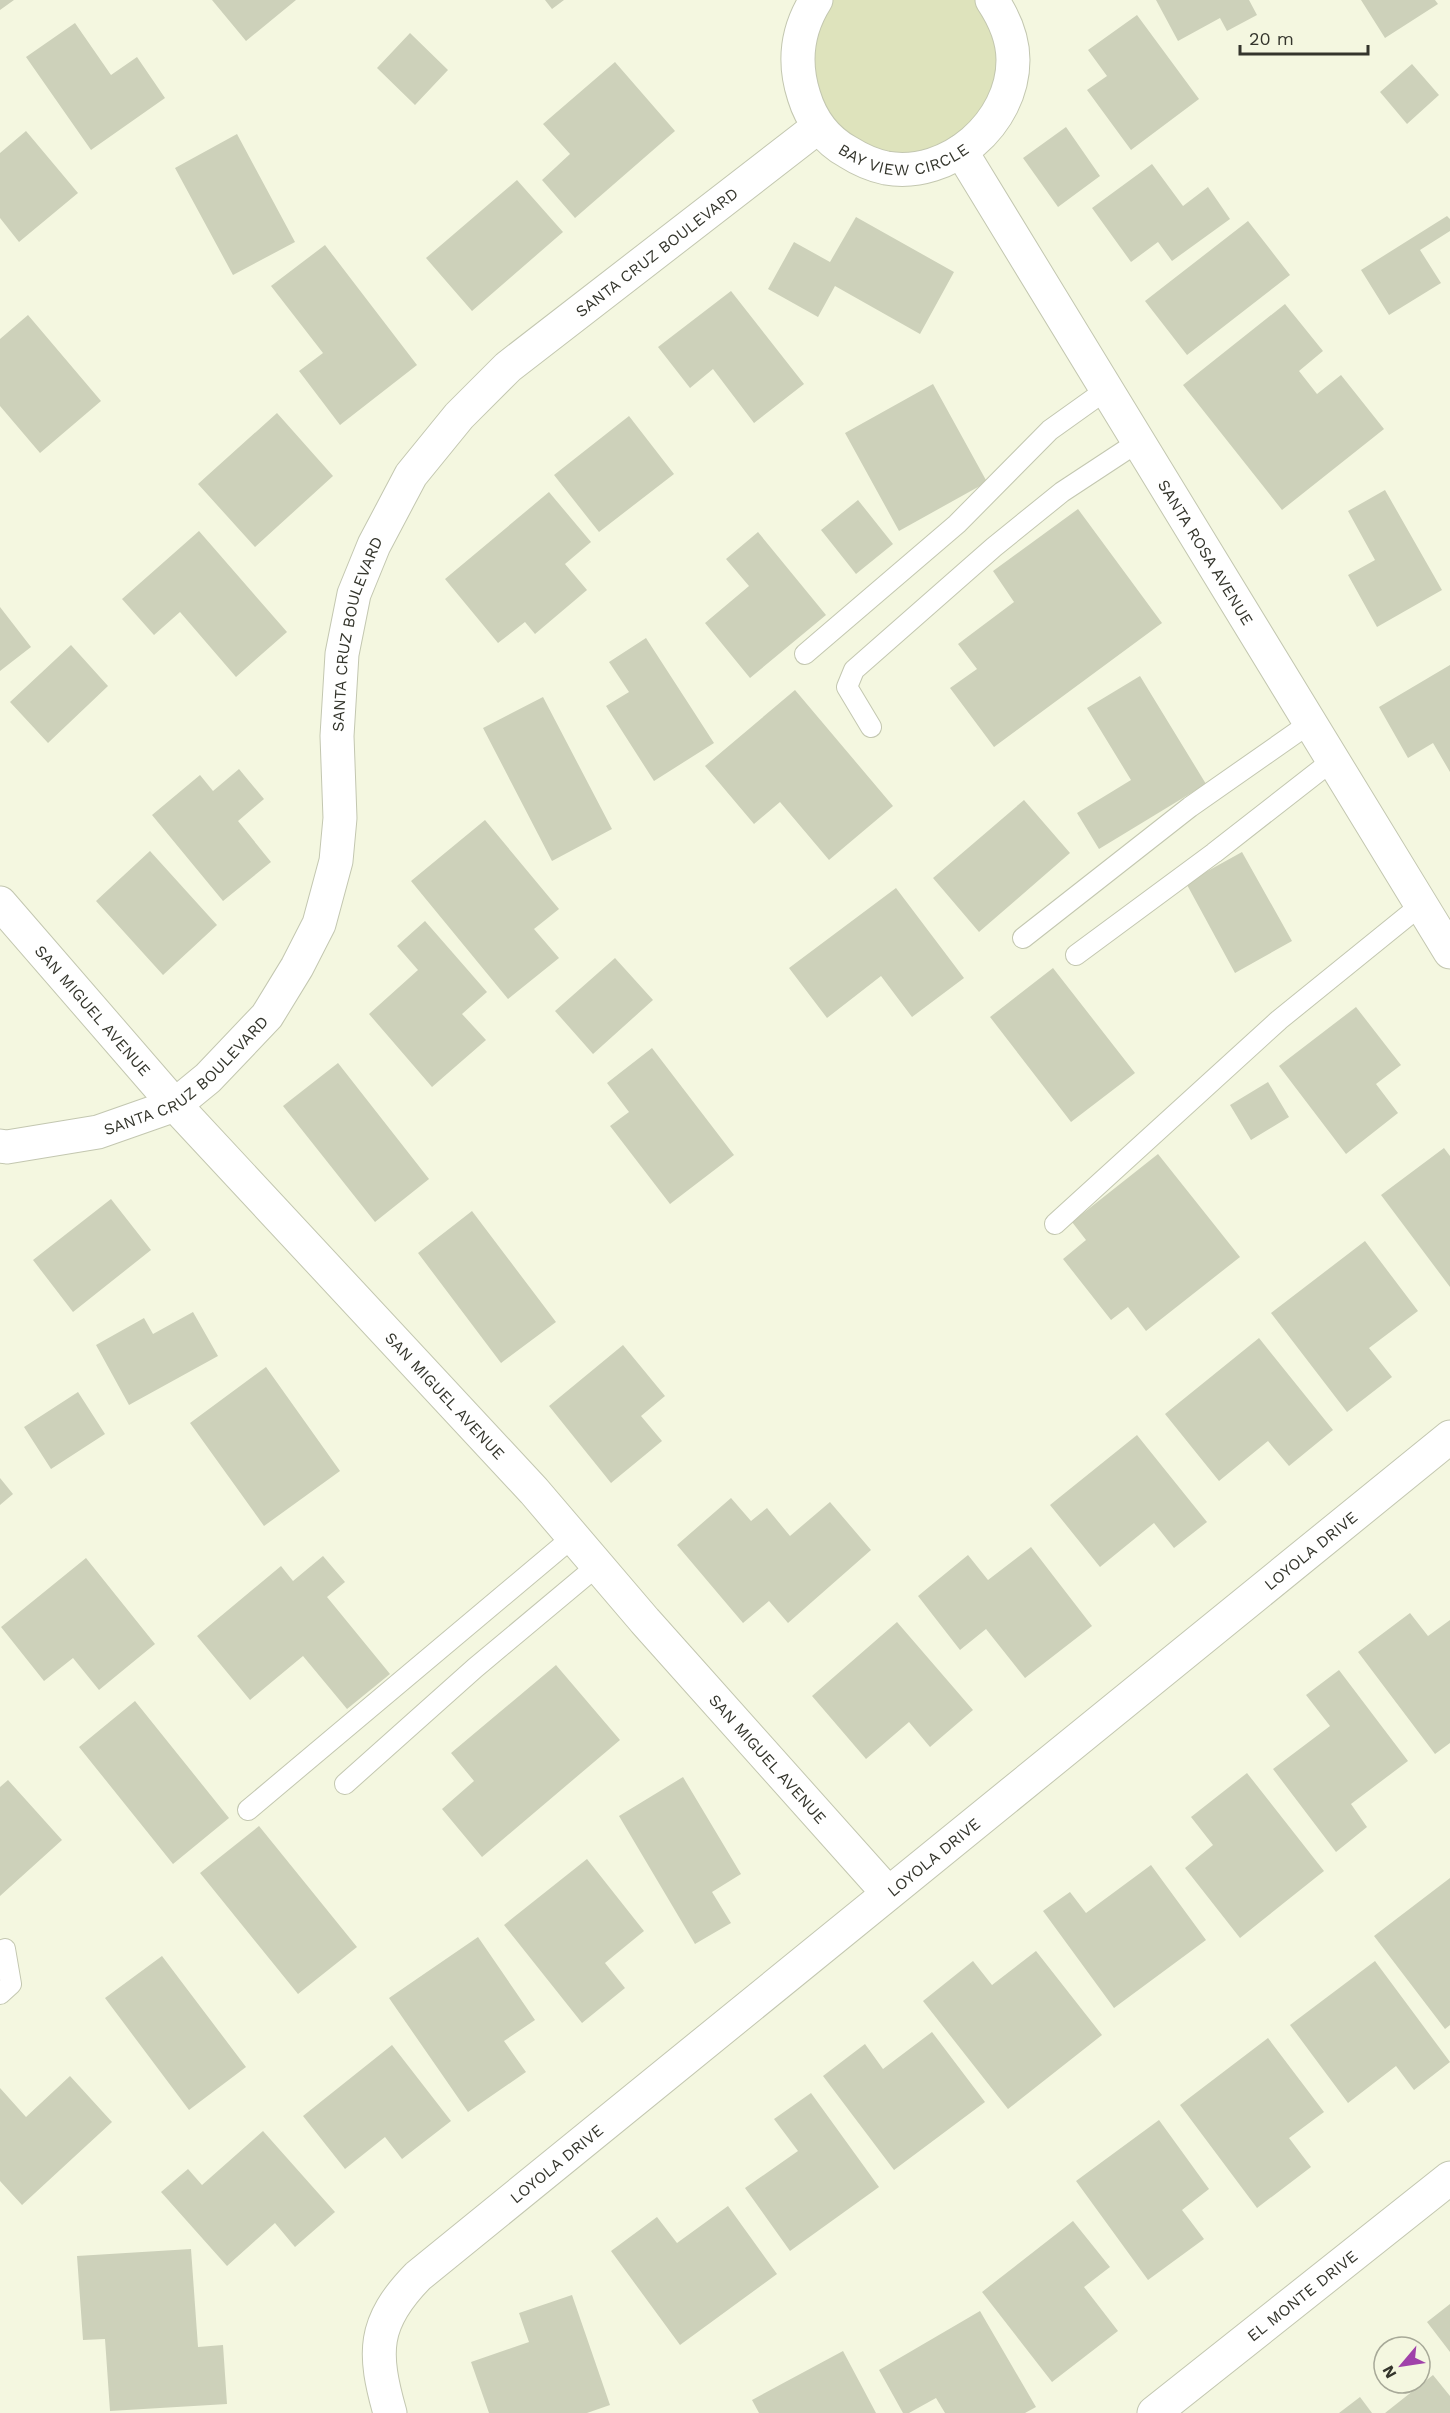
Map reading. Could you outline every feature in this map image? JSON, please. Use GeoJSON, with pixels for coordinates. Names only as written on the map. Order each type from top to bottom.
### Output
{"type":"FeatureCollection","features":[{"type":"Feature","properties":{"kind":"street","name":"BAY VIEW CIRCLE"},"geometry":{"type":"LineString","coordinates":[[801,5],[797,60],[800,84],[807,105],[818,126],[837,146],[860,160],[886,168],[913,168],[939,162],[961,151],[979,138],[993,121],[1004,102],[1013,60],[1010,38],[1003,17],[992,0]]}},
{"type":"Feature","properties":{"kind":"street","name":"SANTA CRUZ BOULEVARD"},"geometry":{"type":"LineString","coordinates":[[0,1146],[7,1147],[98,1132],[175,1105],[208,1078],[267,1016],[297,967],[319,924],[336,861],[340,818],[337,736],[342,654],[354,594],[374,545],[411,475],[459,416],[508,367],[818,126]]}},
{"type":"Feature","properties":{"kind":"street","name":"SANTA ROSA AVENUE"},"geometry":{"type":"LineString","coordinates":[[961,151],[1450,952]]}},
{"type":"Feature","properties":{"kind":"street","name":"SAN MIGUEL AVENUE"},"geometry":{"type":"LineString","coordinates":[[0,903],[175,1105],[534,1491],[597,1566],[888,1893]]}},
{"type":"Feature","properties":{"kind":"street","name":"LOYOLA DRIVE"},"geometry":{"type":"LineString","coordinates":[[390,2413],[380,2375],[378,2352],[382,2330],[391,2310],[418,2276],[1450,1437]]}},
{"type":"Feature","properties":{"kind":"street","name":"EL MONTE DRIVE"},"geometry":{"type":"LineString","coordinates":[[1154,2413],[1450,2178]]}},
{"type":"Feature","properties":{"kind":"lane"},"geometry":{"type":"LineString","coordinates":[[805,654],[957,524],[1050,430],[1106,390]]}},
{"type":"Feature","properties":{"kind":"lane"},"geometry":{"type":"LineString","coordinates":[[871,727],[847,687],[854,670],[994,547],[1062,492],[1138,442]]}},
{"type":"Feature","properties":{"kind":"lane"},"geometry":{"type":"LineString","coordinates":[[1023,938],[1190,807],[1310,723]]}},
{"type":"Feature","properties":{"kind":"lane"},"geometry":{"type":"LineString","coordinates":[[1076,955],[1333,760]]}},
{"type":"Feature","properties":{"kind":"lane"},"geometry":{"type":"LineString","coordinates":[[1055,1224],[1279,1020],[1421,905]]}},
{"type":"Feature","properties":{"kind":"lane"},"geometry":{"type":"LineString","coordinates":[[248,1810],[573,1537]]}},
{"type":"Feature","properties":{"kind":"lane"},"geometry":{"type":"LineString","coordinates":[[345,1784],[475,1668],[597,1566]]}},
{"type":"Feature","properties":{"kind":"lane"},"geometry":{"type":"LineString","coordinates":[[0,1994],[11,1984],[5,1949]]}},
{"type":"Feature","properties":{"kind":"green space"},"geometry":{"type":"Polygon","coordinates":[[[816,0],[992,0],[1003,17],[993,121],[886,168],[807,105],[816,0]]]}},
{"type":"Feature","properties":{"kind":"building"},"geometry":{"type":"Polygon","coordinates":[[[0,0],[14,0],[0,10],[0,0]]]}},
{"type":"Feature","properties":{"kind":"building"},"geometry":{"type":"Polygon","coordinates":[[[212,0],[296,0],[246,41],[212,0]]]}},
{"type":"Feature","properties":{"kind":"building"},"geometry":{"type":"Polygon","coordinates":[[[545,0],[564,0],[552,9],[545,0]]]}},
{"type":"Feature","properties":{"kind":"building"},"geometry":{"type":"Polygon","coordinates":[[[1156,0],[1249,0],[1257,15],[1227,31],[1220,18],[1178,41],[1156,0]]]}},
{"type":"Feature","properties":{"kind":"building"},"geometry":{"type":"Polygon","coordinates":[[[1361,0],[1435,0],[1438,4],[1385,38],[1361,0]]]}},
{"type":"Feature","properties":{"kind":"building"},"geometry":{"type":"Polygon","coordinates":[[[1137,15],[1199,99],[1131,150],[1087,90],[1107,76],[1088,50],[1137,15]]]}},
{"type":"Feature","properties":{"kind":"building"},"geometry":{"type":"Polygon","coordinates":[[[75,23],[111,75],[137,57],[165,98],[91,150],[26,57],[75,23]]]}},
{"type":"Feature","properties":{"kind":"building"},"geometry":{"type":"Polygon","coordinates":[[[410,33],[448,70],[415,105],[377,68],[410,33]]]}},
{"type":"Feature","properties":{"kind":"building"},"geometry":{"type":"Polygon","coordinates":[[[615,62],[675,131],[575,218],[542,180],[570,154],[543,124],[615,62]]]}},
{"type":"Feature","properties":{"kind":"building"},"geometry":{"type":"Polygon","coordinates":[[[1412,64],[1439,95],[1407,124],[1380,92],[1412,64]]]}},
{"type":"Feature","properties":{"kind":"building"},"geometry":{"type":"Polygon","coordinates":[[[1066,127],[1100,176],[1058,207],[1023,158],[1066,127]]]}},
{"type":"Feature","properties":{"kind":"building"},"geometry":{"type":"Polygon","coordinates":[[[26,131],[78,193],[19,242],[0,218],[0,153],[26,131]]]}},
{"type":"Feature","properties":{"kind":"building"},"geometry":{"type":"Polygon","coordinates":[[[237,134],[295,242],[233,275],[175,168],[237,134]]]}},
{"type":"Feature","properties":{"kind":"building"},"geometry":{"type":"Polygon","coordinates":[[[1152,164],[1183,206],[1208,187],[1230,219],[1172,261],[1158,242],[1131,262],[1092,208],[1152,164]]]}},
{"type":"Feature","properties":{"kind":"building"},"geometry":{"type":"Polygon","coordinates":[[[517,180],[563,232],[472,311],[426,258],[517,180]]]}},
{"type":"Feature","properties":{"kind":"building"},"geometry":{"type":"Polygon","coordinates":[[[1447,216],[1450,219],[1450,231],[1420,250],[1441,283],[1389,315],[1361,270],[1447,216]]]}},
{"type":"Feature","properties":{"kind":"building"},"geometry":{"type":"Polygon","coordinates":[[[856,217],[954,272],[920,334],[835,286],[818,317],[768,289],[794,242],[830,262],[856,217]]]}},
{"type":"Feature","properties":{"kind":"building"},"geometry":{"type":"Polygon","coordinates":[[[1248,221],[1290,275],[1187,355],[1145,301],[1248,221]]]}},
{"type":"Feature","properties":{"kind":"building"},"geometry":{"type":"Polygon","coordinates":[[[325,245],[417,365],[340,425],[299,371],[323,353],[271,286],[325,245]]]}},
{"type":"Feature","properties":{"kind":"building"},"geometry":{"type":"Polygon","coordinates":[[[731,291],[804,384],[754,423],[713,369],[690,388],[658,347],[731,291]]]}},
{"type":"Feature","properties":{"kind":"building"},"geometry":{"type":"Polygon","coordinates":[[[1285,304],[1323,351],[1299,371],[1317,394],[1341,375],[1384,429],[1282,510],[1183,385],[1285,304]]]}},
{"type":"Feature","properties":{"kind":"building"},"geometry":{"type":"Polygon","coordinates":[[[28,315],[101,401],[40,453],[0,406],[0,339],[28,315]]]}},
{"type":"Feature","properties":{"kind":"building"},"geometry":{"type":"Polygon","coordinates":[[[933,384],[987,482],[899,531],[845,433],[933,384]]]}},
{"type":"Feature","properties":{"kind":"building"},"geometry":{"type":"Polygon","coordinates":[[[277,413],[333,476],[255,547],[198,484],[277,413]]]}},
{"type":"Feature","properties":{"kind":"building"},"geometry":{"type":"Polygon","coordinates":[[[629,416],[674,474],[599,532],[554,475],[629,416]]]}},
{"type":"Feature","properties":{"kind":"building"},"geometry":{"type":"Polygon","coordinates":[[[1385,490],[1442,590],[1377,627],[1348,575],[1375,560],[1348,511],[1385,490]]]}},
{"type":"Feature","properties":{"kind":"building"},"geometry":{"type":"Polygon","coordinates":[[[549,492],[591,542],[565,564],[587,590],[535,634],[525,622],[498,643],[445,579],[549,492]]]}},
{"type":"Feature","properties":{"kind":"building"},"geometry":{"type":"Polygon","coordinates":[[[858,500],[893,544],[856,574],[821,530],[858,500]]]}},
{"type":"Feature","properties":{"kind":"building"},"geometry":{"type":"Polygon","coordinates":[[[1078,509],[1162,623],[994,747],[950,688],[977,669],[958,644],[1014,602],[993,571],[1078,509]]]}},
{"type":"Feature","properties":{"kind":"building"},"geometry":{"type":"Polygon","coordinates":[[[199,531],[287,632],[236,677],[180,612],[154,635],[122,599],[199,531]]]}},
{"type":"Feature","properties":{"kind":"building"},"geometry":{"type":"Polygon","coordinates":[[[758,532],[826,615],[750,678],[705,623],[749,586],[726,559],[758,532]]]}},
{"type":"Feature","properties":{"kind":"building"},"geometry":{"type":"Polygon","coordinates":[[[0,607],[31,647],[0,671],[0,607]]]}},
{"type":"Feature","properties":{"kind":"building"},"geometry":{"type":"Polygon","coordinates":[[[646,638],[714,743],[654,781],[606,706],[629,692],[609,662],[646,638]]]}},
{"type":"Feature","properties":{"kind":"building"},"geometry":{"type":"Polygon","coordinates":[[[71,645],[108,686],[48,743],[10,702],[71,645]]]}},
{"type":"Feature","properties":{"kind":"building"},"geometry":{"type":"Polygon","coordinates":[[[1450,665],[1450,772],[1433,743],[1408,758],[1379,707],[1450,665]]]}},
{"type":"Feature","properties":{"kind":"building"},"geometry":{"type":"Polygon","coordinates":[[[1140,676],[1206,784],[1099,849],[1077,813],[1131,780],[1087,708],[1140,676]]]}},
{"type":"Feature","properties":{"kind":"building"},"geometry":{"type":"Polygon","coordinates":[[[795,690],[893,806],[829,860],[780,802],[754,824],[705,766],[795,690]]]}},
{"type":"Feature","properties":{"kind":"building"},"geometry":{"type":"Polygon","coordinates":[[[543,697],[612,829],[552,861],[483,728],[543,697]]]}},
{"type":"Feature","properties":{"kind":"building"},"geometry":{"type":"Polygon","coordinates":[[[239,769],[264,799],[238,821],[271,862],[223,901],[152,815],[200,775],[213,791],[239,769]]]}},
{"type":"Feature","properties":{"kind":"building"},"geometry":{"type":"Polygon","coordinates":[[[1024,800],[1070,853],[979,932],[933,878],[1024,800]]]}},
{"type":"Feature","properties":{"kind":"building"},"geometry":{"type":"Polygon","coordinates":[[[485,820],[559,909],[534,929],[559,958],[508,999],[411,881],[485,820]]]}},
{"type":"Feature","properties":{"kind":"building"},"geometry":{"type":"Polygon","coordinates":[[[150,851],[217,925],[163,975],[96,901],[150,851]]]}},
{"type":"Feature","properties":{"kind":"building"},"geometry":{"type":"Polygon","coordinates":[[[1242,852],[1292,941],[1235,973],[1186,883],[1242,852]]]}},
{"type":"Feature","properties":{"kind":"building"},"geometry":{"type":"Polygon","coordinates":[[[896,888],[964,978],[912,1017],[881,976],[827,1018],[789,968],[896,888]]]}},
{"type":"Feature","properties":{"kind":"building"},"geometry":{"type":"Polygon","coordinates":[[[425,921],[487,992],[462,1014],[486,1040],[432,1087],[369,1014],[418,970],[397,946],[425,921]]]}},
{"type":"Feature","properties":{"kind":"building"},"geometry":{"type":"Polygon","coordinates":[[[615,958],[653,1000],[593,1054],[555,1011],[615,958]]]}},
{"type":"Feature","properties":{"kind":"building"},"geometry":{"type":"Polygon","coordinates":[[[1053,968],[1135,1073],[1071,1122],[990,1017],[1053,968]]]}},
{"type":"Feature","properties":{"kind":"building"},"geometry":{"type":"Polygon","coordinates":[[[1356,1007],[1401,1065],[1376,1084],[1398,1113],[1346,1154],[1279,1066],[1356,1007]]]}},
{"type":"Feature","properties":{"kind":"building"},"geometry":{"type":"Polygon","coordinates":[[[652,1048],[734,1155],[670,1204],[610,1126],[629,1112],[607,1083],[652,1048]]]}},
{"type":"Feature","properties":{"kind":"building"},"geometry":{"type":"Polygon","coordinates":[[[338,1063],[429,1179],[375,1222],[283,1106],[338,1063]]]}},
{"type":"Feature","properties":{"kind":"building"},"geometry":{"type":"Polygon","coordinates":[[[1268,1082],[1289,1117],[1251,1140],[1230,1105],[1268,1082]]]}},
{"type":"Feature","properties":{"kind":"building"},"geometry":{"type":"Polygon","coordinates":[[[1444,1148],[1450,1156],[1450,1287],[1381,1195],[1444,1148]]]}},
{"type":"Feature","properties":{"kind":"building"},"geometry":{"type":"Polygon","coordinates":[[[1158,1154],[1240,1257],[1146,1331],[1128,1307],[1111,1320],[1063,1259],[1086,1240],[1072,1222],[1158,1154]]]}},
{"type":"Feature","properties":{"kind":"building"},"geometry":{"type":"Polygon","coordinates":[[[111,1199],[151,1250],[73,1312],[33,1260],[111,1199]]]}},
{"type":"Feature","properties":{"kind":"building"},"geometry":{"type":"Polygon","coordinates":[[[472,1211],[556,1322],[501,1363],[418,1253],[472,1211]]]}},
{"type":"Feature","properties":{"kind":"building"},"geometry":{"type":"Polygon","coordinates":[[[1365,1241],[1418,1311],[1369,1348],[1392,1377],[1347,1412],[1271,1313],[1365,1241]]]}},
{"type":"Feature","properties":{"kind":"building"},"geometry":{"type":"Polygon","coordinates":[[[193,1312],[218,1356],[129,1405],[96,1345],[144,1318],[153,1334],[193,1312]]]}},
{"type":"Feature","properties":{"kind":"building"},"geometry":{"type":"Polygon","coordinates":[[[1259,1338],[1333,1430],[1289,1466],[1268,1441],[1219,1481],[1165,1414],[1259,1338]]]}},
{"type":"Feature","properties":{"kind":"building"},"geometry":{"type":"Polygon","coordinates":[[[623,1345],[665,1396],[641,1416],[662,1441],[611,1483],[549,1406],[623,1345]]]}},
{"type":"Feature","properties":{"kind":"building"},"geometry":{"type":"Polygon","coordinates":[[[266,1367],[340,1471],[264,1526],[190,1423],[266,1367]]]}},
{"type":"Feature","properties":{"kind":"building"},"geometry":{"type":"Polygon","coordinates":[[[78,1392],[105,1434],[51,1469],[24,1427],[78,1392]]]}},
{"type":"Feature","properties":{"kind":"building"},"geometry":{"type":"Polygon","coordinates":[[[1137,1435],[1207,1522],[1174,1548],[1154,1523],[1100,1567],[1050,1505],[1137,1435]]]}},
{"type":"Feature","properties":{"kind":"building"},"geometry":{"type":"Polygon","coordinates":[[[0,1478],[13,1494],[0,1505],[0,1478]]]}},
{"type":"Feature","properties":{"kind":"building"},"geometry":{"type":"Polygon","coordinates":[[[731,1498],[751,1521],[767,1508],[790,1536],[830,1502],[871,1550],[788,1623],[769,1601],[743,1623],[677,1545],[731,1498]]]}},
{"type":"Feature","properties":{"kind":"building"},"geometry":{"type":"Polygon","coordinates":[[[1031,1547],[1092,1626],[1025,1678],[986,1629],[960,1650],[918,1596],[968,1555],[988,1580],[1031,1547]]]}},
{"type":"Feature","properties":{"kind":"building"},"geometry":{"type":"Polygon","coordinates":[[[323,1556],[345,1582],[327,1597],[390,1674],[347,1709],[303,1656],[250,1700],[197,1636],[281,1566],[293,1581],[323,1556]]]}},
{"type":"Feature","properties":{"kind":"building"},"geometry":{"type":"Polygon","coordinates":[[[86,1558],[155,1644],[99,1690],[73,1658],[44,1681],[1,1627],[86,1558]]]}},
{"type":"Feature","properties":{"kind":"building"},"geometry":{"type":"Polygon","coordinates":[[[1410,1613],[1428,1636],[1450,1620],[1450,1743],[1435,1754],[1358,1652],[1410,1613]]]}},
{"type":"Feature","properties":{"kind":"building"},"geometry":{"type":"Polygon","coordinates":[[[897,1622],[973,1710],[930,1747],[909,1722],[866,1759],[812,1696],[897,1622]]]}},
{"type":"Feature","properties":{"kind":"building"},"geometry":{"type":"Polygon","coordinates":[[[556,1665],[620,1740],[482,1857],[442,1809],[474,1781],[451,1753],[556,1665]]]}},
{"type":"Feature","properties":{"kind":"building"},"geometry":{"type":"Polygon","coordinates":[[[1339,1670],[1408,1761],[1351,1804],[1367,1827],[1336,1852],[1273,1769],[1330,1726],[1306,1695],[1339,1670]]]}},
{"type":"Feature","properties":{"kind":"building"},"geometry":{"type":"Polygon","coordinates":[[[135,1701],[229,1818],[173,1864],[79,1747],[135,1701]]]}},
{"type":"Feature","properties":{"kind":"building"},"geometry":{"type":"Polygon","coordinates":[[[1247,1773],[1324,1871],[1240,1938],[1185,1868],[1213,1845],[1191,1817],[1247,1773]]]}},
{"type":"Feature","properties":{"kind":"building"},"geometry":{"type":"Polygon","coordinates":[[[683,1777],[741,1874],[712,1892],[731,1923],[695,1944],[619,1816],[683,1777]]]}},
{"type":"Feature","properties":{"kind":"building"},"geometry":{"type":"Polygon","coordinates":[[[8,1780],[62,1840],[0,1896],[0,1787],[8,1780]]]}},
{"type":"Feature","properties":{"kind":"building"},"geometry":{"type":"Polygon","coordinates":[[[259,1826],[357,1947],[298,1994],[200,1873],[259,1826]]]}},
{"type":"Feature","properties":{"kind":"building"},"geometry":{"type":"Polygon","coordinates":[[[587,1859],[644,1931],[605,1963],[625,1988],[582,2023],[504,1925],[587,1859]]]}},
{"type":"Feature","properties":{"kind":"building"},"geometry":{"type":"Polygon","coordinates":[[[1151,1865],[1206,1940],[1114,2008],[1043,1911],[1070,1892],[1086,1913],[1151,1865]]]}},
{"type":"Feature","properties":{"kind":"building"},"geometry":{"type":"Polygon","coordinates":[[[1450,1878],[1450,2025],[1445,2029],[1374,1936],[1450,1878]]]}},
{"type":"Feature","properties":{"kind":"building"},"geometry":{"type":"Polygon","coordinates":[[[478,1937],[535,2020],[504,2041],[526,2072],[468,2112],[389,1998],[478,1937]]]}},
{"type":"Feature","properties":{"kind":"building"},"geometry":{"type":"Polygon","coordinates":[[[1036,1951],[1102,2035],[1008,2109],[923,2001],[973,1961],[992,1985],[1036,1951]]]}},
{"type":"Feature","properties":{"kind":"building"},"geometry":{"type":"Polygon","coordinates":[[[162,1956],[246,2067],[189,2110],[105,1998],[162,1956]]]}},
{"type":"Feature","properties":{"kind":"building"},"geometry":{"type":"Polygon","coordinates":[[[1375,1961],[1450,2062],[1414,2090],[1396,2066],[1348,2103],[1290,2025],[1375,1961]]]}},
{"type":"Feature","properties":{"kind":"building"},"geometry":{"type":"Polygon","coordinates":[[[932,2032],[985,2102],[894,2170],[823,2076],[865,2044],[883,2069],[932,2032]]]}},
{"type":"Feature","properties":{"kind":"building"},"geometry":{"type":"Polygon","coordinates":[[[1268,2038],[1324,2112],[1289,2138],[1311,2167],[1257,2208],[1180,2105],[1268,2038]]]}},
{"type":"Feature","properties":{"kind":"building"},"geometry":{"type":"Polygon","coordinates":[[[392,2045],[451,2121],[402,2159],[385,2137],[345,2169],[303,2116],[392,2045]]]}},
{"type":"Feature","properties":{"kind":"building"},"geometry":{"type":"Polygon","coordinates":[[[70,2076],[112,2122],[22,2205],[0,2181],[0,2088],[26,2117],[70,2076]]]}},
{"type":"Feature","properties":{"kind":"building"},"geometry":{"type":"Polygon","coordinates":[[[811,2093],[879,2187],[790,2251],[745,2188],[798,2151],[774,2119],[811,2093]]]}},
{"type":"Feature","properties":{"kind":"building"},"geometry":{"type":"Polygon","coordinates":[[[1159,2120],[1209,2189],[1182,2210],[1204,2239],[1148,2280],[1076,2181],[1159,2120]]]}},
{"type":"Feature","properties":{"kind":"building"},"geometry":{"type":"Polygon","coordinates":[[[263,2131],[335,2212],[295,2247],[275,2223],[227,2266],[161,2192],[188,2169],[202,2185],[263,2131]]]}},
{"type":"Feature","properties":{"kind":"building"},"geometry":{"type":"Polygon","coordinates":[[[728,2206],[777,2274],[680,2345],[611,2251],[657,2217],[677,2243],[728,2206]]]}},
{"type":"Feature","properties":{"kind":"building"},"geometry":{"type":"Polygon","coordinates":[[[1073,2221],[1110,2267],[1084,2287],[1118,2331],[1052,2382],[982,2292],[1073,2221]]]}},
{"type":"Feature","properties":{"kind":"building"},"geometry":{"type":"Polygon","coordinates":[[[191,2249],[198,2347],[223,2345],[227,2404],[110,2411],[105,2339],[83,2340],[77,2256],[191,2249]]]}},
{"type":"Feature","properties":{"kind":"building"},"geometry":{"type":"Polygon","coordinates":[[[572,2295],[610,2405],[587,2413],[489,2413],[471,2362],[529,2342],[519,2313],[572,2295]]]}},
{"type":"Feature","properties":{"kind":"building"},"geometry":{"type":"Polygon","coordinates":[[[1450,2304],[1450,2352],[1427,2322],[1450,2304]]]}},
{"type":"Feature","properties":{"kind":"building"},"geometry":{"type":"Polygon","coordinates":[[[980,2311],[1036,2407],[1025,2413],[945,2413],[936,2398],[909,2413],[903,2413],[879,2370],[980,2311]]]}},
{"type":"Feature","properties":{"kind":"building"},"geometry":{"type":"Polygon","coordinates":[[[843,2351],[876,2413],[759,2413],[752,2400],[843,2351]]]}},
{"type":"Feature","properties":{"kind":"building"},"geometry":{"type":"Polygon","coordinates":[[[1432,2376],[1450,2396],[1450,2413],[1385,2413],[1408,2395],[1432,2395],[1432,2376]]]}},
{"type":"Feature","properties":{"kind":"building"},"geometry":{"type":"Polygon","coordinates":[[[1360,2397],[1372,2413],[1339,2413],[1360,2397]]]}}]}
